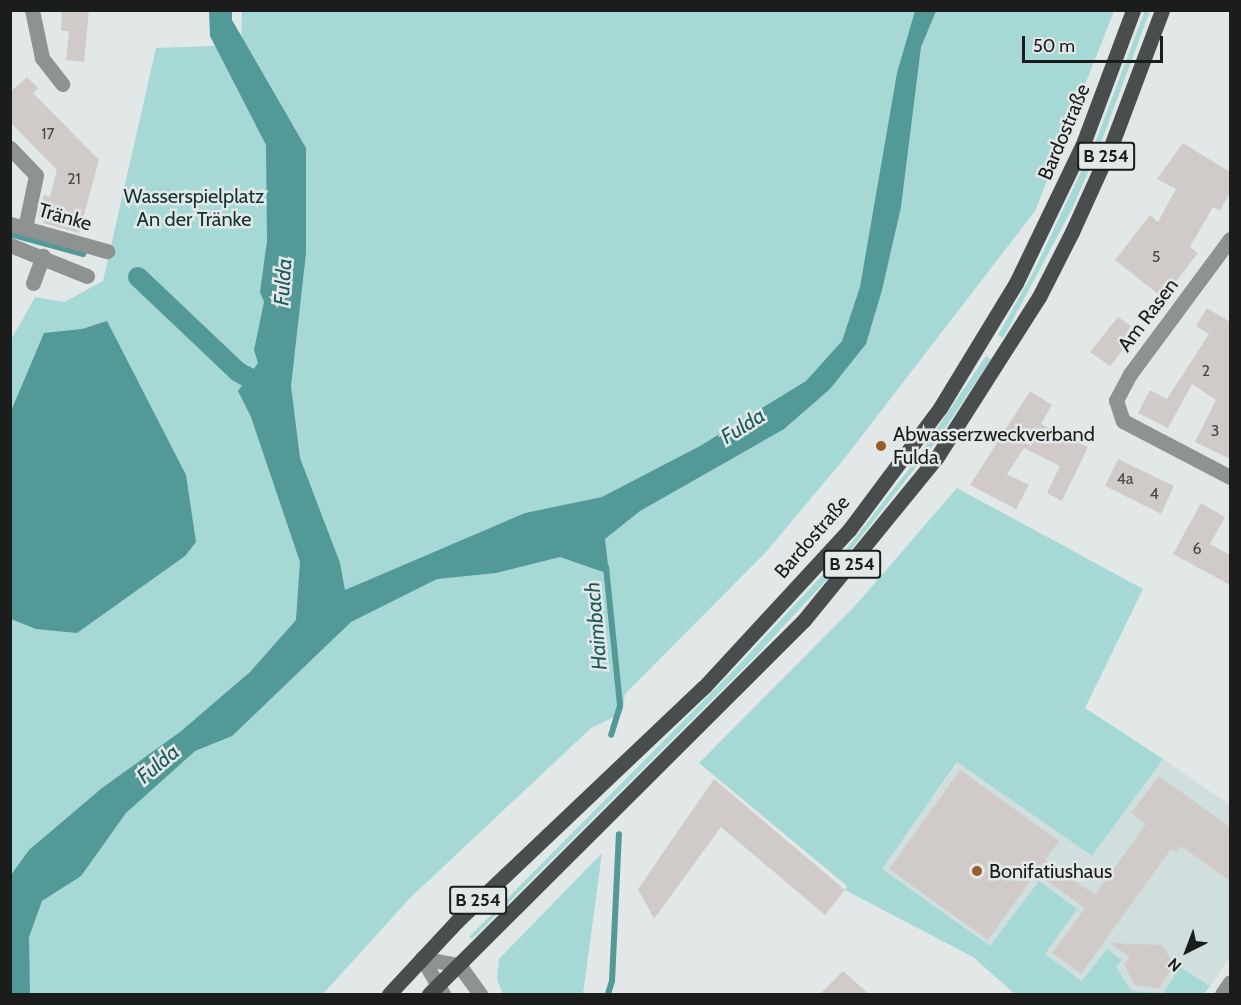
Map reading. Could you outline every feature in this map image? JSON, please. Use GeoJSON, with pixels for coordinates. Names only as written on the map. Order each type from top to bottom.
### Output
{"type":"FeatureCollection","features":[{"type":"Feature","properties":{"kind":"main road","name":"Bardostraße"},"geometry":{"type":"LineString","coordinates":[[389,994],[536,843],[704,687],[849,530],[940,408],[1016,283],[1083,144],[1134,10]]}},
{"type":"Feature","properties":{"kind":"main road","name":"B 254"},"geometry":{"type":"LineString","coordinates":[[436,992],[459,965],[626,801],[804,620],[864,550],[961,422],[1039,297],[1072,232],[1111,146],[1162,10]]}},
{"type":"Feature","properties":{"kind":"street"},"geometry":{"type":"LineString","coordinates":[[32,10],[42,58],[62,84]]}},
{"type":"Feature","properties":{"kind":"street"},"geometry":{"type":"LineString","coordinates":[[10,148],[36,175],[18,226]]}},
{"type":"Feature","properties":{"kind":"street","name":"Tränke"},"geometry":{"type":"LineString","coordinates":[[18,226],[107,251]]}},
{"type":"Feature","properties":{"kind":"street","name":"Am Rasen"},"geometry":{"type":"LineString","coordinates":[[1230,239],[1130,374],[1116,400],[1123,421],[1230,477]]}},
{"type":"Feature","properties":{"kind":"street"},"geometry":{"type":"LineString","coordinates":[[10,245],[43,256],[87,276]]}},
{"type":"Feature","properties":{"kind":"street"},"geometry":{"type":"LineString","coordinates":[[33,283],[43,256]]}},
{"type":"Feature","properties":{"kind":"street"},"geometry":{"type":"LineString","coordinates":[[422,958],[459,965],[480,994]]}},
{"type":"Feature","properties":{"kind":"street"},"geometry":{"type":"LineString","coordinates":[[422,958],[436,992]]}},
{"type":"Feature","properties":{"kind":"street"},"geometry":{"type":"LineString","coordinates":[[1222,994],[1230,982]]}},
{"type":"Feature","properties":{"kind":"shaded area"},"geometry":{"type":"Polygon","coordinates":[[[1163,759],[1230,805],[1230,958],[1210,986],[1180,967],[1163,993],[1132,991],[1116,967],[1083,981],[1045,954],[1039,882],[991,947],[881,869],[958,762],[1092,856],[1163,759]]]}},
{"type":"Feature","properties":{"kind":"green space","name":"Wasserspielplatz An der Tränke"},"geometry":{"type":"Polygon","coordinates":[[[242,10],[1114,11],[1035,211],[844,459],[766,552],[625,694],[622,713],[591,728],[409,899],[323,994],[11,994],[11,340],[35,297],[65,302],[103,281],[156,48],[241,45],[242,10]]]}},
{"type":"Feature","properties":{"kind":"green space"},"geometry":{"type":"Polygon","coordinates":[[[1145,10],[1150,11],[1102,140],[1072,209],[1003,338],[998,335],[1034,271],[1097,138],[1145,10]]]}},
{"type":"Feature","properties":{"kind":"green space"},"geometry":{"type":"Polygon","coordinates":[[[986,356],[991,359],[938,439],[832,574],[756,656],[472,939],[469,937],[731,673],[844,552],[913,464],[986,356]]]}},
{"type":"Feature","properties":{"kind":"green space"},"geometry":{"type":"Polygon","coordinates":[[[957,488],[1143,589],[1085,708],[1163,759],[1092,856],[957,762],[882,869],[990,946],[1039,881],[1077,909],[1045,954],[1082,981],[1107,949],[1122,960],[1116,967],[1132,991],[1163,993],[1180,967],[1210,986],[1204,994],[1015,994],[973,957],[845,890],[847,886],[699,763],[855,606],[957,488]]]}},
{"type":"Feature","properties":{"kind":"green space"},"geometry":{"type":"Polygon","coordinates":[[[602,853],[583,994],[503,994],[497,980],[499,959],[602,853]]]}},
{"type":"Feature","properties":{"kind":"water","name":"Fulda"},"geometry":{"type":"Polygon","coordinates":[[[209,11],[232,11],[232,20],[306,148],[306,253],[291,386],[300,458],[340,563],[345,590],[525,513],[602,497],[700,446],[806,381],[842,341],[860,287],[897,73],[915,11],[936,11],[921,47],[901,207],[882,290],[866,344],[830,389],[784,429],[640,511],[605,539],[609,574],[560,557],[496,573],[437,579],[351,622],[232,736],[195,751],[126,813],[81,876],[42,901],[29,937],[30,994],[11,994],[11,875],[29,850],[102,788],[180,732],[250,672],[296,620],[300,562],[251,417],[238,391],[258,363],[254,350],[264,302],[260,292],[267,241],[266,145],[210,36],[209,11]]]}},
{"type":"Feature","properties":{"kind":"water"},"geometry":{"type":"Polygon","coordinates":[[[107,321],[186,475],[196,542],[185,556],[77,633],[36,629],[11,619],[11,411],[44,333],[82,329],[107,321]]]}},
{"type":"Feature","properties":{"kind":"building"},"geometry":{"type":"Polygon","coordinates":[[[62,10],[89,10],[84,62],[66,60],[69,31],[61,31],[62,10]]]}},
{"type":"Feature","properties":{"kind":"building"},"geometry":{"type":"Polygon","coordinates":[[[27,77],[38,88],[33,93],[99,160],[79,233],[43,223],[44,218],[38,217],[44,195],[50,197],[57,170],[10,122],[10,92],[27,77]]]}},
{"type":"Feature","properties":{"kind":"building"},"geometry":{"type":"Polygon","coordinates":[[[1183,143],[1230,172],[1230,192],[1220,211],[1213,207],[1190,247],[1198,253],[1163,298],[1115,260],[1150,215],[1158,222],[1176,189],[1157,179],[1183,143]]]}},
{"type":"Feature","properties":{"kind":"building"},"geometry":{"type":"Polygon","coordinates":[[[1207,308],[1230,322],[1230,459],[1195,442],[1216,400],[1192,384],[1168,428],[1138,413],[1150,390],[1167,399],[1209,334],[1196,326],[1207,308]]]}},
{"type":"Feature","properties":{"kind":"building"},"geometry":{"type":"Polygon","coordinates":[[[1118,317],[1131,326],[1126,333],[1133,337],[1110,366],[1090,352],[1118,317]]]}},
{"type":"Feature","properties":{"kind":"building"},"geometry":{"type":"Polygon","coordinates":[[[1030,391],[1052,405],[1041,424],[1088,447],[1062,501],[1047,493],[1060,466],[1024,448],[1007,474],[1029,485],[1016,509],[970,485],[1030,391]]]}},
{"type":"Feature","properties":{"kind":"building"},"geometry":{"type":"Polygon","coordinates":[[[1118,459],[1174,486],[1161,514],[1105,486],[1118,459]]]}},
{"type":"Feature","properties":{"kind":"building"},"geometry":{"type":"Polygon","coordinates":[[[1201,503],[1225,517],[1210,544],[1230,555],[1230,585],[1173,554],[1201,503]]]}},
{"type":"Feature","properties":{"kind":"building","name":"Bonifatiushaus"},"geometry":{"type":"Polygon","coordinates":[[[960,770],[1059,841],[1045,860],[1095,895],[1146,824],[1131,813],[1159,776],[1230,827],[1230,881],[1181,846],[1176,852],[1171,849],[1081,974],[1052,953],[1085,908],[1036,873],[988,940],[889,869],[960,770]]]}},
{"type":"Feature","properties":{"kind":"building"},"geometry":{"type":"Polygon","coordinates":[[[714,779],[845,890],[825,915],[721,827],[654,919],[638,889],[714,779]]]}},
{"type":"Feature","properties":{"kind":"building"},"geometry":{"type":"Polygon","coordinates":[[[1110,943],[1162,945],[1174,965],[1159,988],[1134,985],[1124,964],[1130,957],[1110,943]]]}},
{"type":"Feature","properties":{"kind":"building"},"geometry":{"type":"Polygon","coordinates":[[[843,971],[869,994],[820,994],[843,971]]]}},
{"type":"Feature","properties":{"kind":"waterway"},"geometry":{"type":"LineString","coordinates":[[10,234],[83,254]]}},
{"type":"Feature","properties":{"kind":"waterway"},"geometry":{"type":"LineString","coordinates":[[138,277],[238,372],[271,389]]}},
{"type":"Feature","properties":{"kind":"waterway","name":"Haimbach"},"geometry":{"type":"LineString","coordinates":[[606,567],[620,706],[611,735]]}},
{"type":"Feature","properties":{"kind":"waterway","name":"Haimbach"},"geometry":{"type":"LineString","coordinates":[[608,994],[612,981],[619,834]]}},
{"type":"Feature","properties":{"kind":"place","name":"Abwasserzweckverband Fulda"},"geometry":{"type":"Point","coordinates":[881,446]}},
{"type":"Feature","properties":{"kind":"place","name":"Bonifatiushaus"},"geometry":{"type":"Point","coordinates":[977,871]}}]}
